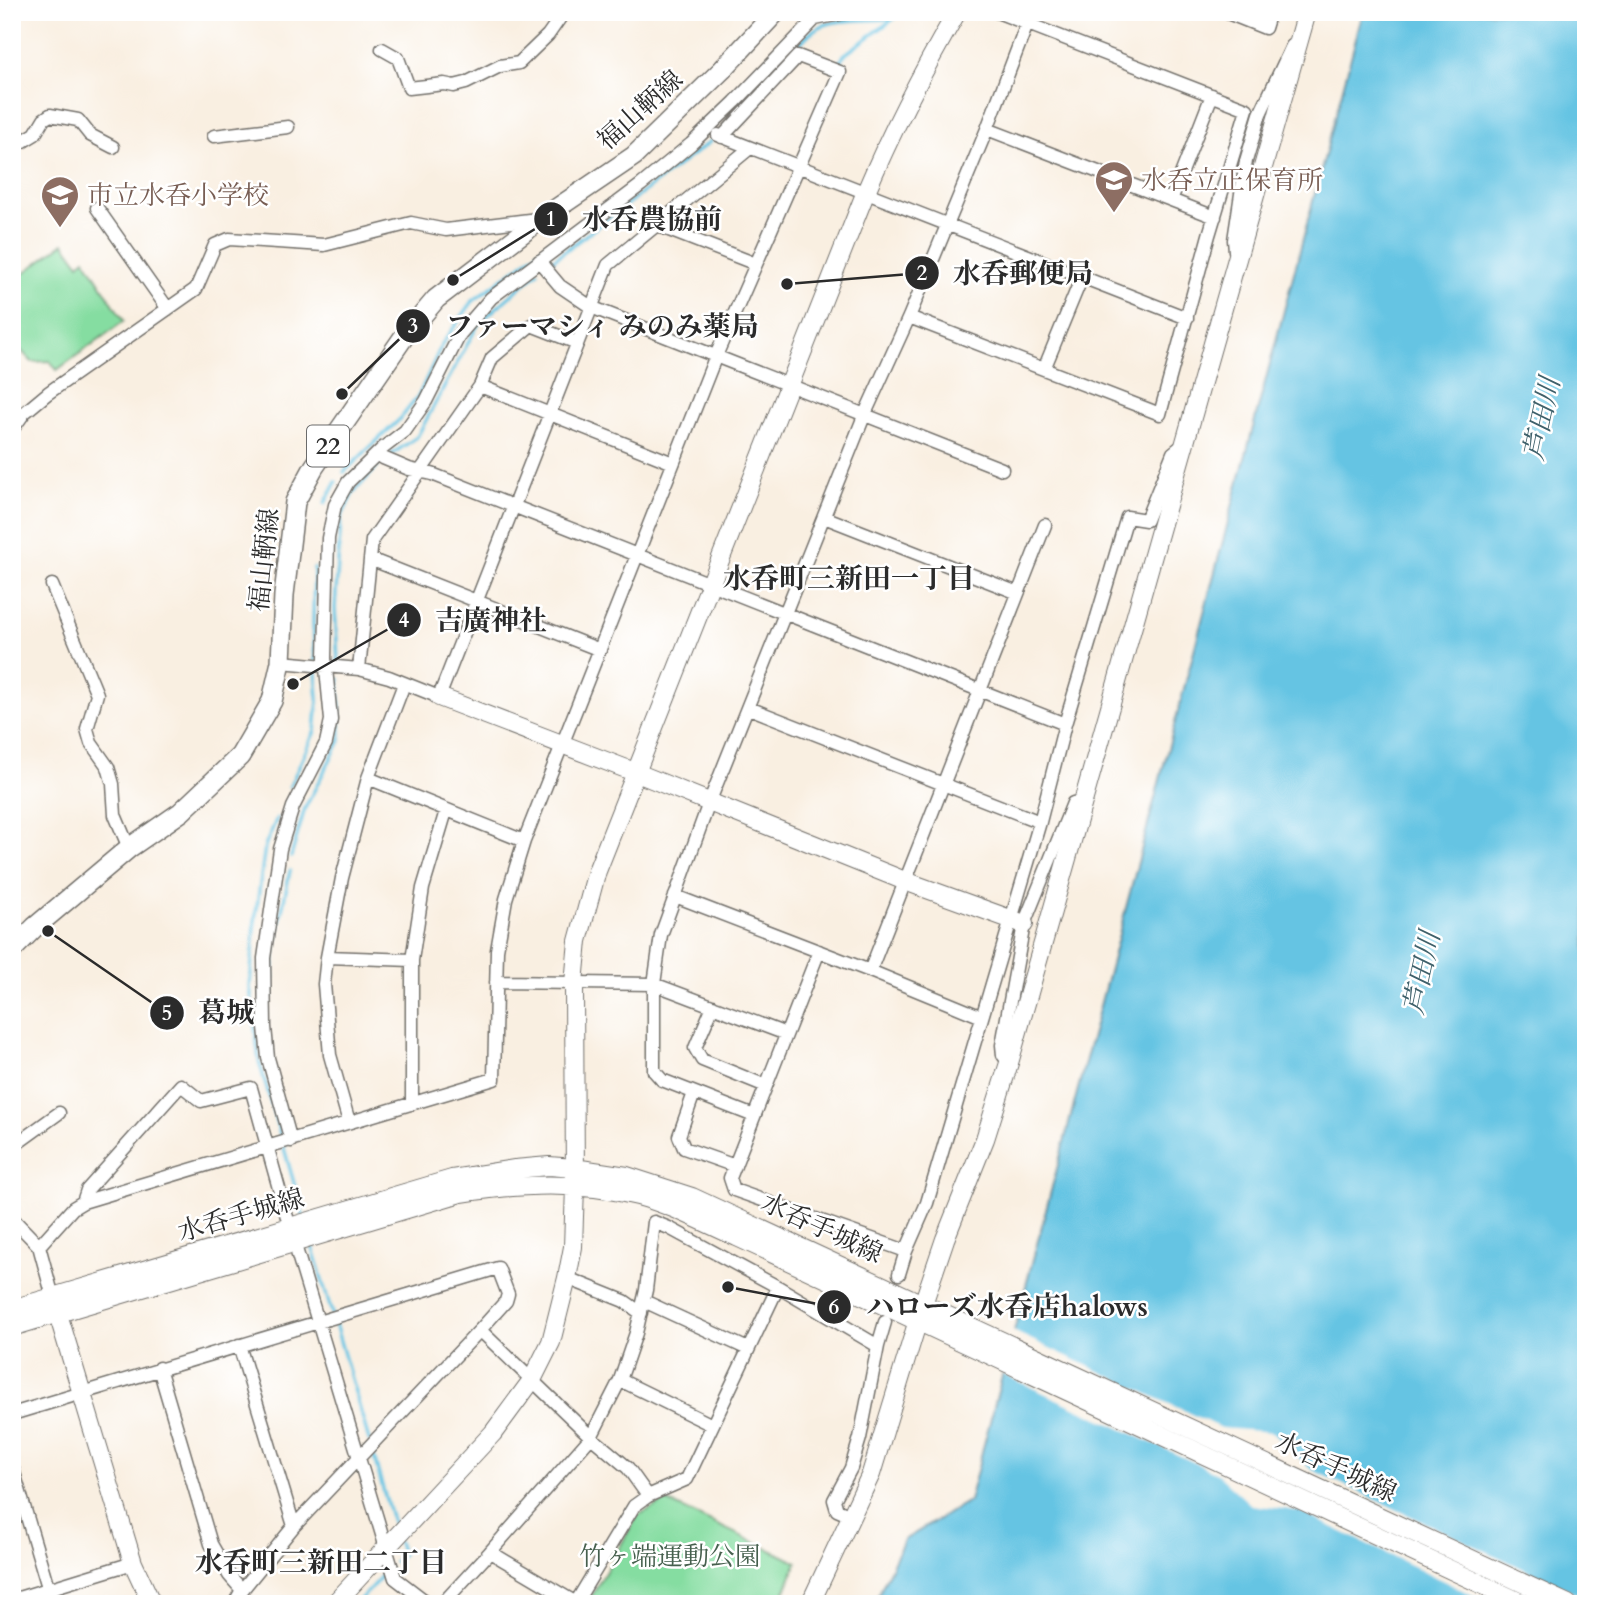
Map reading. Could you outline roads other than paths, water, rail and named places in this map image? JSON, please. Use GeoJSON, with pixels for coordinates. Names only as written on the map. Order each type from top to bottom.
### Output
{"type":"FeatureCollection","features":[{"type":"Feature","properties":{"kind":"main road","name":"福山鞆線"},"geometry":{"type":"LineString","coordinates":[[12,950],[35,927],[130,848],[181,812],[240,756],[272,701],[281,663],[284,595],[295,502],[314,467],[403,338],[436,299],[541,219],[634,156],[722,70],[776,12]]}},
{"type":"Feature","properties":{"kind":"street"},"geometry":{"type":"LineString","coordinates":[[382,49],[398,58],[409,88],[444,84],[454,86],[500,66],[519,63],[548,36],[564,12]]}},
{"type":"Feature","properties":{"kind":"street"},"geometry":{"type":"LineString","coordinates":[[290,1141],[268,1058],[264,1016],[264,958],[280,849],[293,807],[326,743],[331,720],[319,665],[328,538],[335,505],[348,482],[405,431],[426,401],[460,334],[491,298],[691,144],[735,103],[815,19],[850,12]]}},
{"type":"Feature","properties":{"kind":"street"},"geometry":{"type":"LineString","coordinates":[[334,1604],[393,1544],[493,1433],[532,1380],[551,1342],[568,1278],[573,1247],[574,983],[578,941],[597,871],[865,194],[909,96],[957,12]]}},
{"type":"Feature","properties":{"kind":"street"},"geometry":{"type":"LineString","coordinates":[[997,12],[1254,111]]}},
{"type":"Feature","properties":{"kind":"street"},"geometry":{"type":"LineString","coordinates":[[1225,12],[1265,28],[1270,12]]}},
{"type":"Feature","properties":{"kind":"street"},"geometry":{"type":"LineString","coordinates":[[810,1604],[871,1474],[945,1239],[985,1139],[1009,1063],[1307,12]]}},
{"type":"Feature","properties":{"kind":"street"},"geometry":{"type":"LineString","coordinates":[[754,1116],[662,1080],[654,1071],[654,984],[661,935],[709,803],[864,416],[909,317],[987,129],[1027,24]]}},
{"type":"Feature","properties":{"kind":"street"},"geometry":{"type":"LineString","coordinates":[[909,317],[1160,414],[1215,217],[1254,111],[1289,49],[1300,38]]}},
{"type":"Feature","properties":{"kind":"street"},"geometry":{"type":"LineString","coordinates":[[39,1246],[73,1208],[83,1202],[494,1079],[497,950],[506,899],[524,841],[715,358],[839,72],[798,56],[718,135],[691,144]]}},
{"type":"Feature","properties":{"kind":"street"},"geometry":{"type":"LineString","coordinates":[[1171,200],[1212,95]]}},
{"type":"Feature","properties":{"kind":"street"},"geometry":{"type":"LineString","coordinates":[[718,135],[735,103]]}},
{"type":"Feature","properties":{"kind":"street"},"geometry":{"type":"LineString","coordinates":[[1237,258],[1234,240],[1254,111]]}},
{"type":"Feature","properties":{"kind":"street"},"geometry":{"type":"LineString","coordinates":[[12,148],[35,134],[44,119],[50,115],[78,120],[90,135],[113,147]]}},
{"type":"Feature","properties":{"kind":"street"},"geometry":{"type":"LineString","coordinates":[[215,136],[288,127]]}},
{"type":"Feature","properties":{"kind":"street"},"geometry":{"type":"LineString","coordinates":[[987,129],[1215,217]]}},
{"type":"Feature","properties":{"kind":"street"},"geometry":{"type":"LineString","coordinates":[[718,135],[1187,318]]}},
{"type":"Feature","properties":{"kind":"street"},"geometry":{"type":"LineString","coordinates":[[439,696],[608,265],[750,148]]}},
{"type":"Feature","properties":{"kind":"street"},"geometry":{"type":"LineString","coordinates":[[97,208],[167,309]]}},
{"type":"Feature","properties":{"kind":"street"},"geometry":{"type":"LineString","coordinates":[[12,430],[24,413],[48,393],[196,289],[215,245],[221,241],[229,239],[324,245],[411,223],[446,230],[541,219]]}},
{"type":"Feature","properties":{"kind":"street"},"geometry":{"type":"LineString","coordinates":[[656,225],[756,264]]}},
{"type":"Feature","properties":{"kind":"street"},"geometry":{"type":"LineString","coordinates":[[539,261],[560,286],[591,307],[1002,469]]}},
{"type":"Feature","properties":{"kind":"street"},"geometry":{"type":"LineString","coordinates":[[1044,369],[1082,277]]}},
{"type":"Feature","properties":{"kind":"street"},"geometry":{"type":"LineString","coordinates":[[359,669],[372,540],[480,386],[492,358],[531,325],[577,343]]}},
{"type":"Feature","properties":{"kind":"street"},"geometry":{"type":"LineString","coordinates":[[480,386],[673,463]]}},
{"type":"Feature","properties":{"kind":"street"},"geometry":{"type":"LineString","coordinates":[[1009,1063],[1003,1055],[1002,1045],[1017,922],[1065,724],[1127,517],[1146,520],[1173,453],[1185,444]]}},
{"type":"Feature","properties":{"kind":"street"},"geometry":{"type":"LineString","coordinates":[[383,458],[1065,724]]}},
{"type":"Feature","properties":{"kind":"street"},"geometry":{"type":"LineString","coordinates":[[824,517],[1018,593]]}},
{"type":"Feature","properties":{"kind":"street"},"geometry":{"type":"LineString","coordinates":[[870,971],[1045,526]]}},
{"type":"Feature","properties":{"kind":"street"},"geometry":{"type":"LineString","coordinates":[[370,559],[600,650]]}},
{"type":"Feature","properties":{"kind":"street"},"geometry":{"type":"LineString","coordinates":[[52,585],[97,694],[87,729],[91,743],[108,767],[113,785],[115,815],[130,848]]}},
{"type":"Feature","properties":{"kind":"street"},"geometry":{"type":"LineString","coordinates":[[281,663],[359,669],[439,696],[905,881],[1017,922]]}},
{"type":"Feature","properties":{"kind":"street"},"geometry":{"type":"LineString","coordinates":[[349,1122],[330,1055],[324,984],[327,957],[342,878],[368,778],[404,684]]}},
{"type":"Feature","properties":{"kind":"street"},"geometry":{"type":"LineString","coordinates":[[749,708],[1040,822]]}},
{"type":"Feature","properties":{"kind":"street"},"geometry":{"type":"LineString","coordinates":[[368,778],[524,841]]}},
{"type":"Feature","properties":{"kind":"street"},"geometry":{"type":"LineString","coordinates":[[899,1274],[927,1203],[982,1017],[1017,922],[1073,803],[1085,800]]}},
{"type":"Feature","properties":{"kind":"street"},"geometry":{"type":"LineString","coordinates":[[412,1104],[412,960],[424,888],[446,811]]}},
{"type":"Feature","properties":{"kind":"street"},"geometry":{"type":"LineString","coordinates":[[675,896],[982,1017]]}},
{"type":"Feature","properties":{"kind":"street"},"geometry":{"type":"LineString","coordinates":[[819,951],[730,1178],[734,1190],[906,1251]]}},
{"type":"Feature","properties":{"kind":"street"},"geometry":{"type":"LineString","coordinates":[[327,957],[412,960]]}},
{"type":"Feature","properties":{"kind":"street"},"geometry":{"type":"LineString","coordinates":[[496,982],[654,984],[786,1034]]}},
{"type":"Feature","properties":{"kind":"street"},"geometry":{"type":"LineString","coordinates":[[713,1006],[695,1048],[702,1060],[766,1086]]}},
{"type":"Feature","properties":{"kind":"street"},"geometry":{"type":"LineString","coordinates":[[83,1202],[87,1190],[181,1085],[201,1101],[251,1088],[303,1232],[393,1544],[395,1578],[429,1604]]}},
{"type":"Feature","properties":{"kind":"street"},"geometry":{"type":"LineString","coordinates":[[694,1093],[679,1136],[684,1148],[735,1166]]}},
{"type":"Feature","properties":{"kind":"street"},"geometry":{"type":"LineString","coordinates":[[12,1147],[59,1113]]}},
{"type":"Feature","properties":{"kind":"street","name":"水呑手城線"},"geometry":{"type":"LineString","coordinates":[[12,1327],[56,1305],[303,1232],[461,1193],[575,1177],[627,1176],[692,1197],[921,1313],[1568,1604]]}},
{"type":"Feature","properties":{"kind":"street"},"geometry":{"type":"LineString","coordinates":[[12,1218],[39,1246],[80,1393],[133,1563],[152,1604]]}},
{"type":"Feature","properties":{"kind":"street"},"geometry":{"type":"LineString","coordinates":[[442,1604],[591,1437],[620,1380],[642,1307],[654,1222],[778,1287],[878,1346]]}},
{"type":"Feature","properties":{"kind":"street"},"geometry":{"type":"LineString","coordinates":[[12,1414],[498,1268],[508,1294],[506,1301],[294,1527],[242,1590],[234,1604]]}},
{"type":"Feature","properties":{"kind":"street"},"geometry":{"type":"LineString","coordinates":[[568,1278],[748,1349]]}},
{"type":"Feature","properties":{"kind":"street"},"geometry":{"type":"LineString","coordinates":[[490,1552],[575,1603],[634,1506],[648,1496],[687,1479],[778,1287]]}},
{"type":"Feature","properties":{"kind":"street","name":"水呑手城線"},"geometry":{"type":"LineString","coordinates":[[12,1309],[56,1305]]}},
{"type":"Feature","properties":{"kind":"street"},"geometry":{"type":"LineString","coordinates":[[851,1516],[837,1510],[834,1500],[851,1468],[860,1438],[885,1322]]}},
{"type":"Feature","properties":{"kind":"street","name":"水呑手城線"},"geometry":{"type":"LineString","coordinates":[[946,1324],[1524,1604]]}},
{"type":"Feature","properties":{"kind":"street"},"geometry":{"type":"LineString","coordinates":[[480,1331],[591,1437],[628,1468],[648,1496]]}},
{"type":"Feature","properties":{"kind":"street"},"geometry":{"type":"LineString","coordinates":[[239,1345],[294,1527]]}},
{"type":"Feature","properties":{"kind":"street"},"geometry":{"type":"LineString","coordinates":[[159,1368],[211,1544],[229,1575],[242,1590]]}},
{"type":"Feature","properties":{"kind":"street"},"geometry":{"type":"LineString","coordinates":[[620,1380],[712,1425]]}},
{"type":"Feature","properties":{"kind":"street"},"geometry":{"type":"LineString","coordinates":[[12,1466],[53,1604]]}},
{"type":"Feature","properties":{"kind":"street"},"geometry":{"type":"LineString","coordinates":[[12,1600],[133,1563]]}},
{"type":"Feature","properties":{"kind":"water","name":"芦田川"},"geometry":{"type":"Polygon","coordinates":[[[1363,12],[1586,12],[1586,1604],[874,1604],[904,1540],[969,1501],[1363,12]]]}},
{"type":"Feature","properties":{"kind":"waterway"},"geometry":{"type":"LineString","coordinates":[[839,65],[844,55],[903,12]]}},
{"type":"Feature","properties":{"kind":"waterway"},"geometry":{"type":"LineString","coordinates":[[794,50],[811,32],[832,23],[894,18]]}},
{"type":"Feature","properties":{"kind":"waterway"},"geometry":{"type":"LineString","coordinates":[[728,122],[774,70]]}},
{"type":"Feature","properties":{"kind":"waterway"},"geometry":{"type":"LineString","coordinates":[[550,262],[711,141]]}},
{"type":"Feature","properties":{"kind":"waterway"},"geometry":{"type":"LineString","coordinates":[[344,472],[401,418],[419,395],[442,344],[473,301],[553,241]]}},
{"type":"Feature","properties":{"kind":"waterway"},"geometry":{"type":"LineString","coordinates":[[389,456],[417,437],[479,323],[538,272]]}},
{"type":"Feature","properties":{"kind":"waterway"},"geometry":{"type":"LineString","coordinates":[[338,661],[335,608],[341,518],[353,493],[378,466]]}},
{"type":"Feature","properties":{"kind":"waterway"},"geometry":{"type":"LineString","coordinates":[[325,503],[336,482]]}},
{"type":"Feature","properties":{"kind":"waterway"},"geometry":{"type":"LineString","coordinates":[[314,568],[315,661]]}},
{"type":"Feature","properties":{"kind":"waterway"},"geometry":{"type":"LineString","coordinates":[[290,786],[315,731],[318,700],[316,668]]}},
{"type":"Feature","properties":{"kind":"waterway"},"geometry":{"type":"LineString","coordinates":[[291,857],[305,808],[340,741],[339,679]]}},
{"type":"Feature","properties":{"kind":"waterway"},"geometry":{"type":"LineString","coordinates":[[277,818],[265,846],[254,929],[250,987],[259,1061],[304,1218]]}},
{"type":"Feature","properties":{"kind":"waterway"},"geometry":{"type":"LineString","coordinates":[[271,997],[275,945],[290,871]]}},
{"type":"Feature","properties":{"kind":"waterway"},"geometry":{"type":"LineString","coordinates":[[311,1242],[369,1440]]}},
{"type":"Feature","properties":{"kind":"waterway"},"geometry":{"type":"LineString","coordinates":[[371,1447],[395,1531]]}},
{"type":"Feature","properties":{"kind":"waterway"},"geometry":{"type":"LineString","coordinates":[[395,1562],[402,1554],[398,1542]]}},
{"type":"Feature","properties":{"kind":"waterway"},"geometry":{"type":"LineString","coordinates":[[356,1604],[389,1568]]}},
{"type":"Feature","properties":{"kind":"place","name":"水呑立正保育所"},"geometry":{"type":"Point","coordinates":[1114,214]}},
{"type":"Feature","properties":{"kind":"place","name":"市立水呑小学校"},"geometry":{"type":"Point","coordinates":[60,229]}},
{"type":"Feature","properties":{"kind":"place","name":"水呑農協前"},"geometry":{"type":"Point","coordinates":[453,280]}},
{"type":"Feature","properties":{"kind":"place","name":"水呑郵便局"},"geometry":{"type":"Point","coordinates":[787,284]}},
{"type":"Feature","properties":{"kind":"place","name":"ファーマシィ みのみ薬局"},"geometry":{"type":"Point","coordinates":[342,394]}},
{"type":"Feature","properties":{"kind":"place","name":"吉廣神社"},"geometry":{"type":"Point","coordinates":[293,684]}},
{"type":"Feature","properties":{"kind":"place","name":"葛城"},"geometry":{"type":"Point","coordinates":[48,931]}},
{"type":"Feature","properties":{"kind":"place","name":"ハローズ水呑店halows"},"geometry":{"type":"Point","coordinates":[728,1287]}},
{"type":"Feature","properties":{"kind":"district","name":"水呑町三新田一丁目"},"geometry":{"type":"Point","coordinates":[849,579]}},
{"type":"Feature","properties":{"kind":"district","name":"水呑町三新田二丁目"},"geometry":{"type":"Point","coordinates":[321,1563]}},
{"type":"Feature","properties":{"kind":"park label","name":"竹ヶ端運動公園"},"geometry":{"type":"Point","coordinates":[670,1556]}}]}
